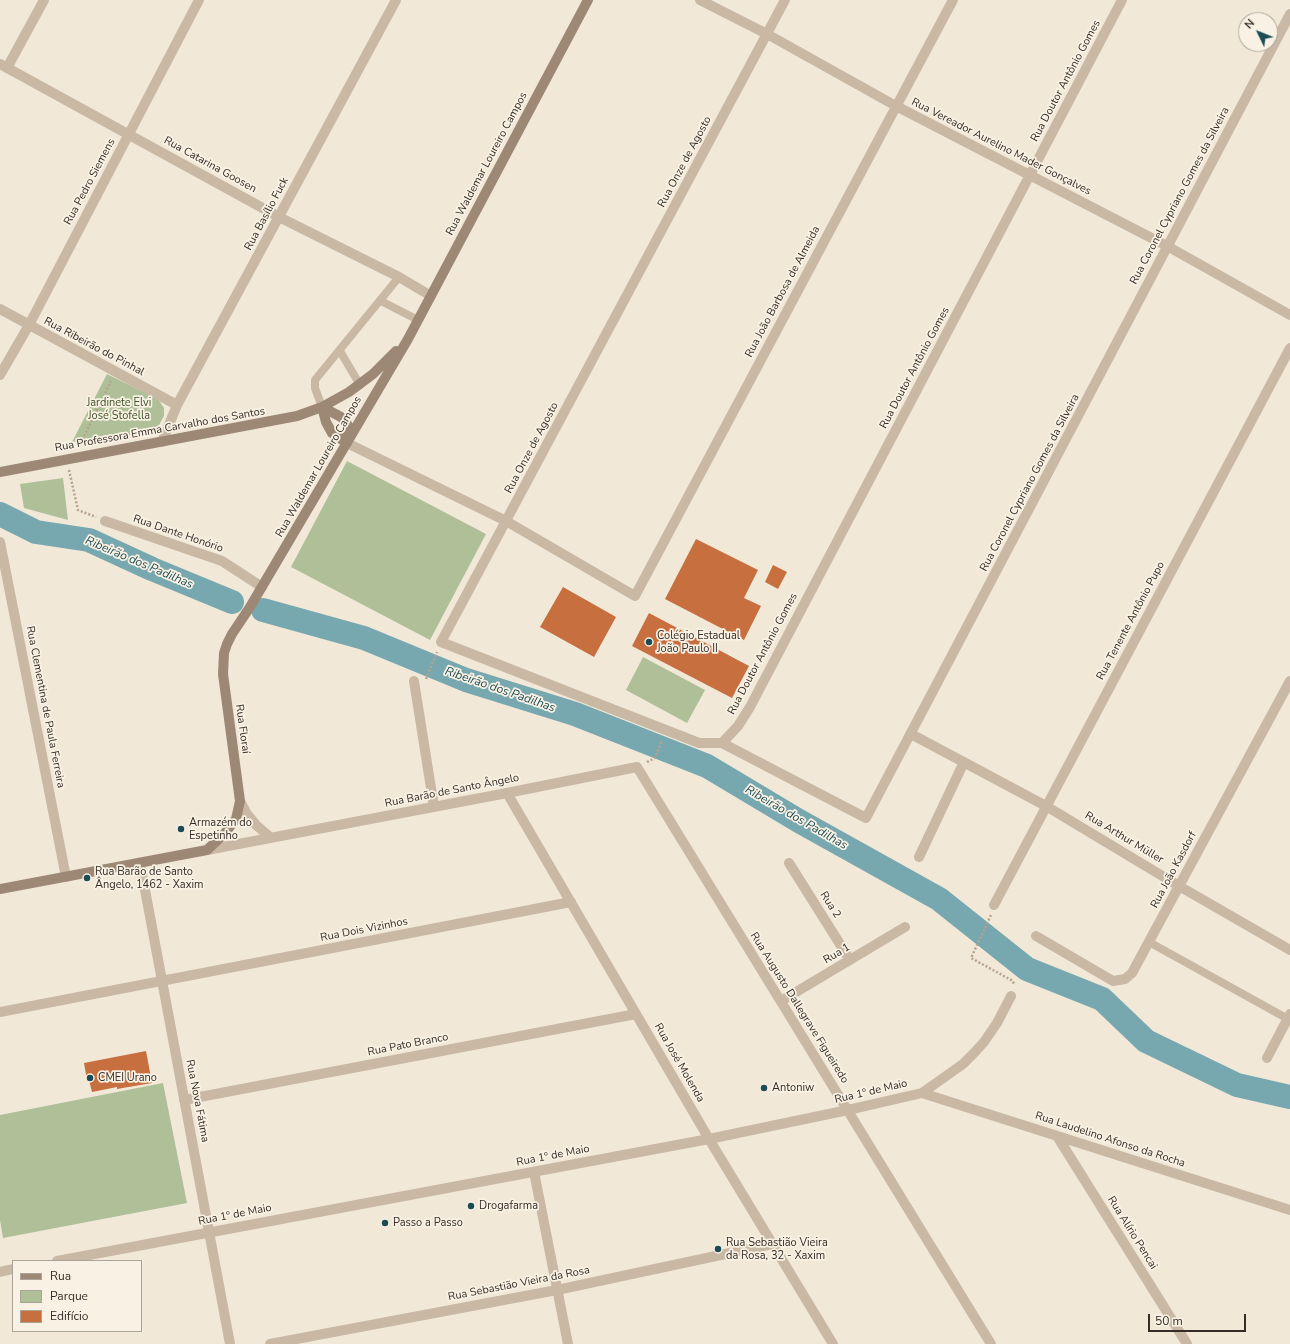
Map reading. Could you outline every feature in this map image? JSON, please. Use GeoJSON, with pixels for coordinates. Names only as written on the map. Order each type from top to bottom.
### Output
{"type":"FeatureCollection","features":[{"type":"Feature","properties":{"kind":"main road","name":"Rua Waldemar Loureiro Campos"},"geometry":{"type":"LineString","coordinates":[[250,607],[408,339],[588,0]]}},
{"type":"Feature","properties":{"kind":"main road","name":"Rua Waldemar Loureiro Campos"},"geometry":{"type":"LineString","coordinates":[[322,407],[360,385],[408,339]]}},
{"type":"Feature","properties":{"kind":"main road"},"geometry":{"type":"LineString","coordinates":[[322,407],[326,422],[332,433],[347,443]]}},
{"type":"Feature","properties":{"kind":"main road"},"geometry":{"type":"LineString","coordinates":[[322,407],[341,417],[346,422],[348,426],[347,443]]}},
{"type":"Feature","properties":{"kind":"main road","name":"Rua Professora Emma Carvalho dos Santos"},"geometry":{"type":"LineString","coordinates":[[0,472],[281,420],[322,407]]}},
{"type":"Feature","properties":{"kind":"main road","name":"Rua Floraí"},"geometry":{"type":"LineString","coordinates":[[207,850],[225,833],[236,819],[240,801],[224,682],[223,664],[224,653],[232,634],[250,607]]}},
{"type":"Feature","properties":{"kind":"main road","name":"Rua Barão de Santo Ângelo"},"geometry":{"type":"LineString","coordinates":[[0,889],[207,850]]}},
{"type":"Feature","properties":{"kind":"street"},"geometry":{"type":"LineString","coordinates":[[3,66],[44,0]]}},
{"type":"Feature","properties":{"kind":"street","name":"Rua Pedro Siemens"},"geometry":{"type":"LineString","coordinates":[[0,375],[28,325],[199,0]]}},
{"type":"Feature","properties":{"kind":"street","name":"Rua Basílio Fuck"},"geometry":{"type":"LineString","coordinates":[[162,442],[177,405],[396,0]]}},
{"type":"Feature","properties":{"kind":"street","name":"Rua Vereador Aurelino Mader Gonçalves"},"geometry":{"type":"LineString","coordinates":[[700,0],[767,34],[896,106],[1029,176],[1168,246],[1290,315]]}},
{"type":"Feature","properties":{"kind":"street","name":"Rua Onze de Agosto"},"geometry":{"type":"LineString","coordinates":[[722,743],[699,743],[441,642],[785,0]]}},
{"type":"Feature","properties":{"kind":"street","name":"Rua João Barbosa de Almeida"},"geometry":{"type":"LineString","coordinates":[[506,521],[635,596],[953,0]]}},
{"type":"Feature","properties":{"kind":"street","name":"Rua Doutor Antônio Gomes"},"geometry":{"type":"LineString","coordinates":[[722,743],[738,726],[750,707],[1122,0]]}},
{"type":"Feature","properties":{"kind":"street","name":"Rua Coronel Cypriano Gomes da Silveira"},"geometry":{"type":"LineString","coordinates":[[722,743],[866,818],[1290,14]]}},
{"type":"Feature","properties":{"kind":"street","name":"Rua Catarina Goosen"},"geometry":{"type":"LineString","coordinates":[[3,66],[279,217],[399,277],[431,296]]}},
{"type":"Feature","properties":{"kind":"street","name":"Rua Ribeirão do Pinhal"},"geometry":{"type":"LineString","coordinates":[[0,309],[177,405]]}},
{"type":"Feature","properties":{"kind":"street","name":"Rua Tenente Antônio Pupo"},"geometry":{"type":"LineString","coordinates":[[994,905],[1290,348]]}},
{"type":"Feature","properties":{"kind":"street"},"geometry":{"type":"LineString","coordinates":[[347,443],[506,521]]}},
{"type":"Feature","properties":{"kind":"street","name":"Rua Dante Honório"},"geometry":{"type":"LineString","coordinates":[[105,521],[222,561],[262,587]]}},
{"type":"Feature","properties":{"kind":"street","name":"Rua Clementina de Paula Ferreira"},"geometry":{"type":"LineString","coordinates":[[0,542],[66,877]]}},
{"type":"Feature","properties":{"kind":"street","name":"Rua João Kasdorf"},"geometry":{"type":"LineString","coordinates":[[1036,936],[1113,981],[1125,979],[1132,973],[1290,681]]}},
{"type":"Feature","properties":{"kind":"street"},"geometry":{"type":"LineString","coordinates":[[418,683],[434,807]]}},
{"type":"Feature","properties":{"kind":"street","name":"Rua Arthur Müller"},"geometry":{"type":"LineString","coordinates":[[911,734],[1046,806],[1179,886],[1290,950]]}},
{"type":"Feature","properties":{"kind":"street"},"geometry":{"type":"LineString","coordinates":[[919,857],[964,762]]}},
{"type":"Feature","properties":{"kind":"street","name":"Rua Barão de Santo Ângelo"},"geometry":{"type":"LineString","coordinates":[[207,850],[637,767]]}},
{"type":"Feature","properties":{"kind":"street","name":"Rua Augusto Dallegrave Figueiredo"},"geometry":{"type":"LineString","coordinates":[[637,767],[991,1344]]}},
{"type":"Feature","properties":{"kind":"street","name":"Rua José Molenda"},"geometry":{"type":"LineString","coordinates":[[507,793],[709,1139],[833,1344]]}},
{"type":"Feature","properties":{"kind":"street"},"geometry":{"type":"LineString","coordinates":[[240,801],[256,825],[270,837]]}},
{"type":"Feature","properties":{"kind":"street","name":"Rua Nova Fátima"},"geometry":{"type":"LineString","coordinates":[[140,863],[230,1344]]}},
{"type":"Feature","properties":{"kind":"street","name":"Rua 2"},"geometry":{"type":"LineString","coordinates":[[789,863],[850,960]]}},
{"type":"Feature","properties":{"kind":"street","name":"Rua Dois Vizinhos"},"geometry":{"type":"LineString","coordinates":[[0,1012],[162,982],[570,902]]}},
{"type":"Feature","properties":{"kind":"street","name":"Rua 1"},"geometry":{"type":"LineString","coordinates":[[781,1001],[905,927]]}},
{"type":"Feature","properties":{"kind":"street","name":"Rua 1º de Maio"},"geometry":{"type":"LineString","coordinates":[[62,1260],[709,1139],[922,1093],[963,1064],[974,1053],[984,1042],[997,1023],[1011,996]]}},
{"type":"Feature","properties":{"kind":"street","name":"Rua Pato Branco"},"geometry":{"type":"LineString","coordinates":[[184,1100],[636,1014]]}},
{"type":"Feature","properties":{"kind":"street"},"geometry":{"type":"LineString","coordinates":[[1267,1058],[1289,1017]]}},
{"type":"Feature","properties":{"kind":"street","name":"Rua Laudelino Afonso da Rocha"},"geometry":{"type":"LineString","coordinates":[[922,1093],[1290,1210]]}},
{"type":"Feature","properties":{"kind":"street","name":"Rua Alírio Pencai"},"geometry":{"type":"LineString","coordinates":[[1057,1136],[1188,1344]]}},
{"type":"Feature","properties":{"kind":"street"},"geometry":{"type":"LineString","coordinates":[[534,1172],[568,1344]]}},
{"type":"Feature","properties":{"kind":"street","name":"Rua Sebastião Vieira da Rosa"},"geometry":{"type":"LineString","coordinates":[[270,1344],[557,1290],[772,1244]]}},
{"type":"Feature","properties":{"kind":"street"},"geometry":{"type":"LineString","coordinates":[[0,1272],[12,1269]]}},
{"type":"Feature","properties":{"kind":"lane"},"geometry":{"type":"LineString","coordinates":[[322,407],[315,388],[315,380],[399,277]]}},
{"type":"Feature","properties":{"kind":"lane"},"geometry":{"type":"LineString","coordinates":[[380,301],[418,320]]}},
{"type":"Feature","properties":{"kind":"lane"},"geometry":{"type":"LineString","coordinates":[[340,351],[360,385]]}},
{"type":"Feature","properties":{"kind":"lane"},"geometry":{"type":"LineString","coordinates":[[1149,942],[1289,1017]]}},
{"type":"Feature","properties":{"kind":"path"},"geometry":{"type":"LineString","coordinates":[[105,521],[78,510],[70,459],[115,372]]}},
{"type":"Feature","properties":{"kind":"path"},"geometry":{"type":"LineString","coordinates":[[418,683],[438,650]]}},
{"type":"Feature","properties":{"kind":"path"},"geometry":{"type":"LineString","coordinates":[[655,758],[662,738]]}},
{"type":"Feature","properties":{"kind":"path"},"geometry":{"type":"LineString","coordinates":[[991,916],[971,958],[1013,981],[1015,988],[1011,996]]}},
{"type":"Feature","properties":{"kind":"green space","name":"Jardinete Elvi José Stofella"},"geometry":{"type":"Polygon","coordinates":[[[107,374],[158,399],[164,408],[164,416],[159,425],[145,433],[72,442],[107,374]]]}},
{"type":"Feature","properties":{"kind":"green space"},"geometry":{"type":"Polygon","coordinates":[[[347,461],[486,534],[430,640],[291,567],[347,461]]]}},
{"type":"Feature","properties":{"kind":"green space"},"geometry":{"type":"Polygon","coordinates":[[[63,478],[68,520],[24,508],[20,484],[63,478]]]}},
{"type":"Feature","properties":{"kind":"green space"},"geometry":{"type":"Polygon","coordinates":[[[643,657],[705,690],[687,723],[626,690],[643,657]]]}},
{"type":"Feature","properties":{"kind":"green space"},"geometry":{"type":"Polygon","coordinates":[[[163,1083],[187,1203],[3,1238],[0,1220],[0,1115],[163,1083]]]}},
{"type":"Feature","properties":{"kind":"building"},"geometry":{"type":"Polygon","coordinates":[[[696,539],[758,570],[744,598],[761,606],[744,640],[665,599],[696,539]]]}},
{"type":"Feature","properties":{"kind":"building"},"geometry":{"type":"Polygon","coordinates":[[[773,565],[787,572],[778,589],[765,582],[773,565]]]}},
{"type":"Feature","properties":{"kind":"building"},"geometry":{"type":"Polygon","coordinates":[[[563,587],[616,617],[594,657],[540,627],[563,587]]]}},
{"type":"Feature","properties":{"kind":"building"},"geometry":{"type":"Polygon","coordinates":[[[649,613],[749,666],[732,698],[632,646],[649,613]]]}},
{"type":"Feature","properties":{"kind":"building"},"geometry":{"type":"Polygon","coordinates":[[[146,1051],[152,1083],[117,1089],[117,1087],[92,1092],[89,1080],[87,1080],[84,1063],[146,1051]]]}},
{"type":"Feature","properties":{"kind":"waterway","name":"Ribeirão dos Padilhas"},"geometry":{"type":"LineString","coordinates":[[0,514],[36,532],[89,540],[152,569],[232,602]]}},
{"type":"Feature","properties":{"kind":"waterway","name":"Ribeirão dos Padilhas"},"geometry":{"type":"LineString","coordinates":[[263,610],[364,638],[466,680],[575,714],[707,766],[799,821],[939,899],[1027,969],[1102,999],[1146,1041],[1237,1085],[1290,1097]]}},
{"type":"Feature","properties":{"kind":"place","name":"Colégio Estadual João Paulo II"},"geometry":{"type":"Point","coordinates":[649,642]}},
{"type":"Feature","properties":{"kind":"place","name":"Armazém do Espetinho"},"geometry":{"type":"Point","coordinates":[181,829]}},
{"type":"Feature","properties":{"kind":"place","name":"Rua Barão de Santo Ângelo, 1462 - Xaxim"},"geometry":{"type":"Point","coordinates":[87,878]}},
{"type":"Feature","properties":{"kind":"place","name":"CMEI Urano"},"geometry":{"type":"Point","coordinates":[90,1078]}},
{"type":"Feature","properties":{"kind":"place","name":"Antoniw"},"geometry":{"type":"Point","coordinates":[764,1088]}},
{"type":"Feature","properties":{"kind":"place","name":"Drogafarma"},"geometry":{"type":"Point","coordinates":[471,1206]}},
{"type":"Feature","properties":{"kind":"place","name":"Passo a Passo"},"geometry":{"type":"Point","coordinates":[385,1223]}},
{"type":"Feature","properties":{"kind":"place","name":"Rua Sebastião Vieira da Rosa, 32 - Xaxim"},"geometry":{"type":"Point","coordinates":[718,1249]}}]}
